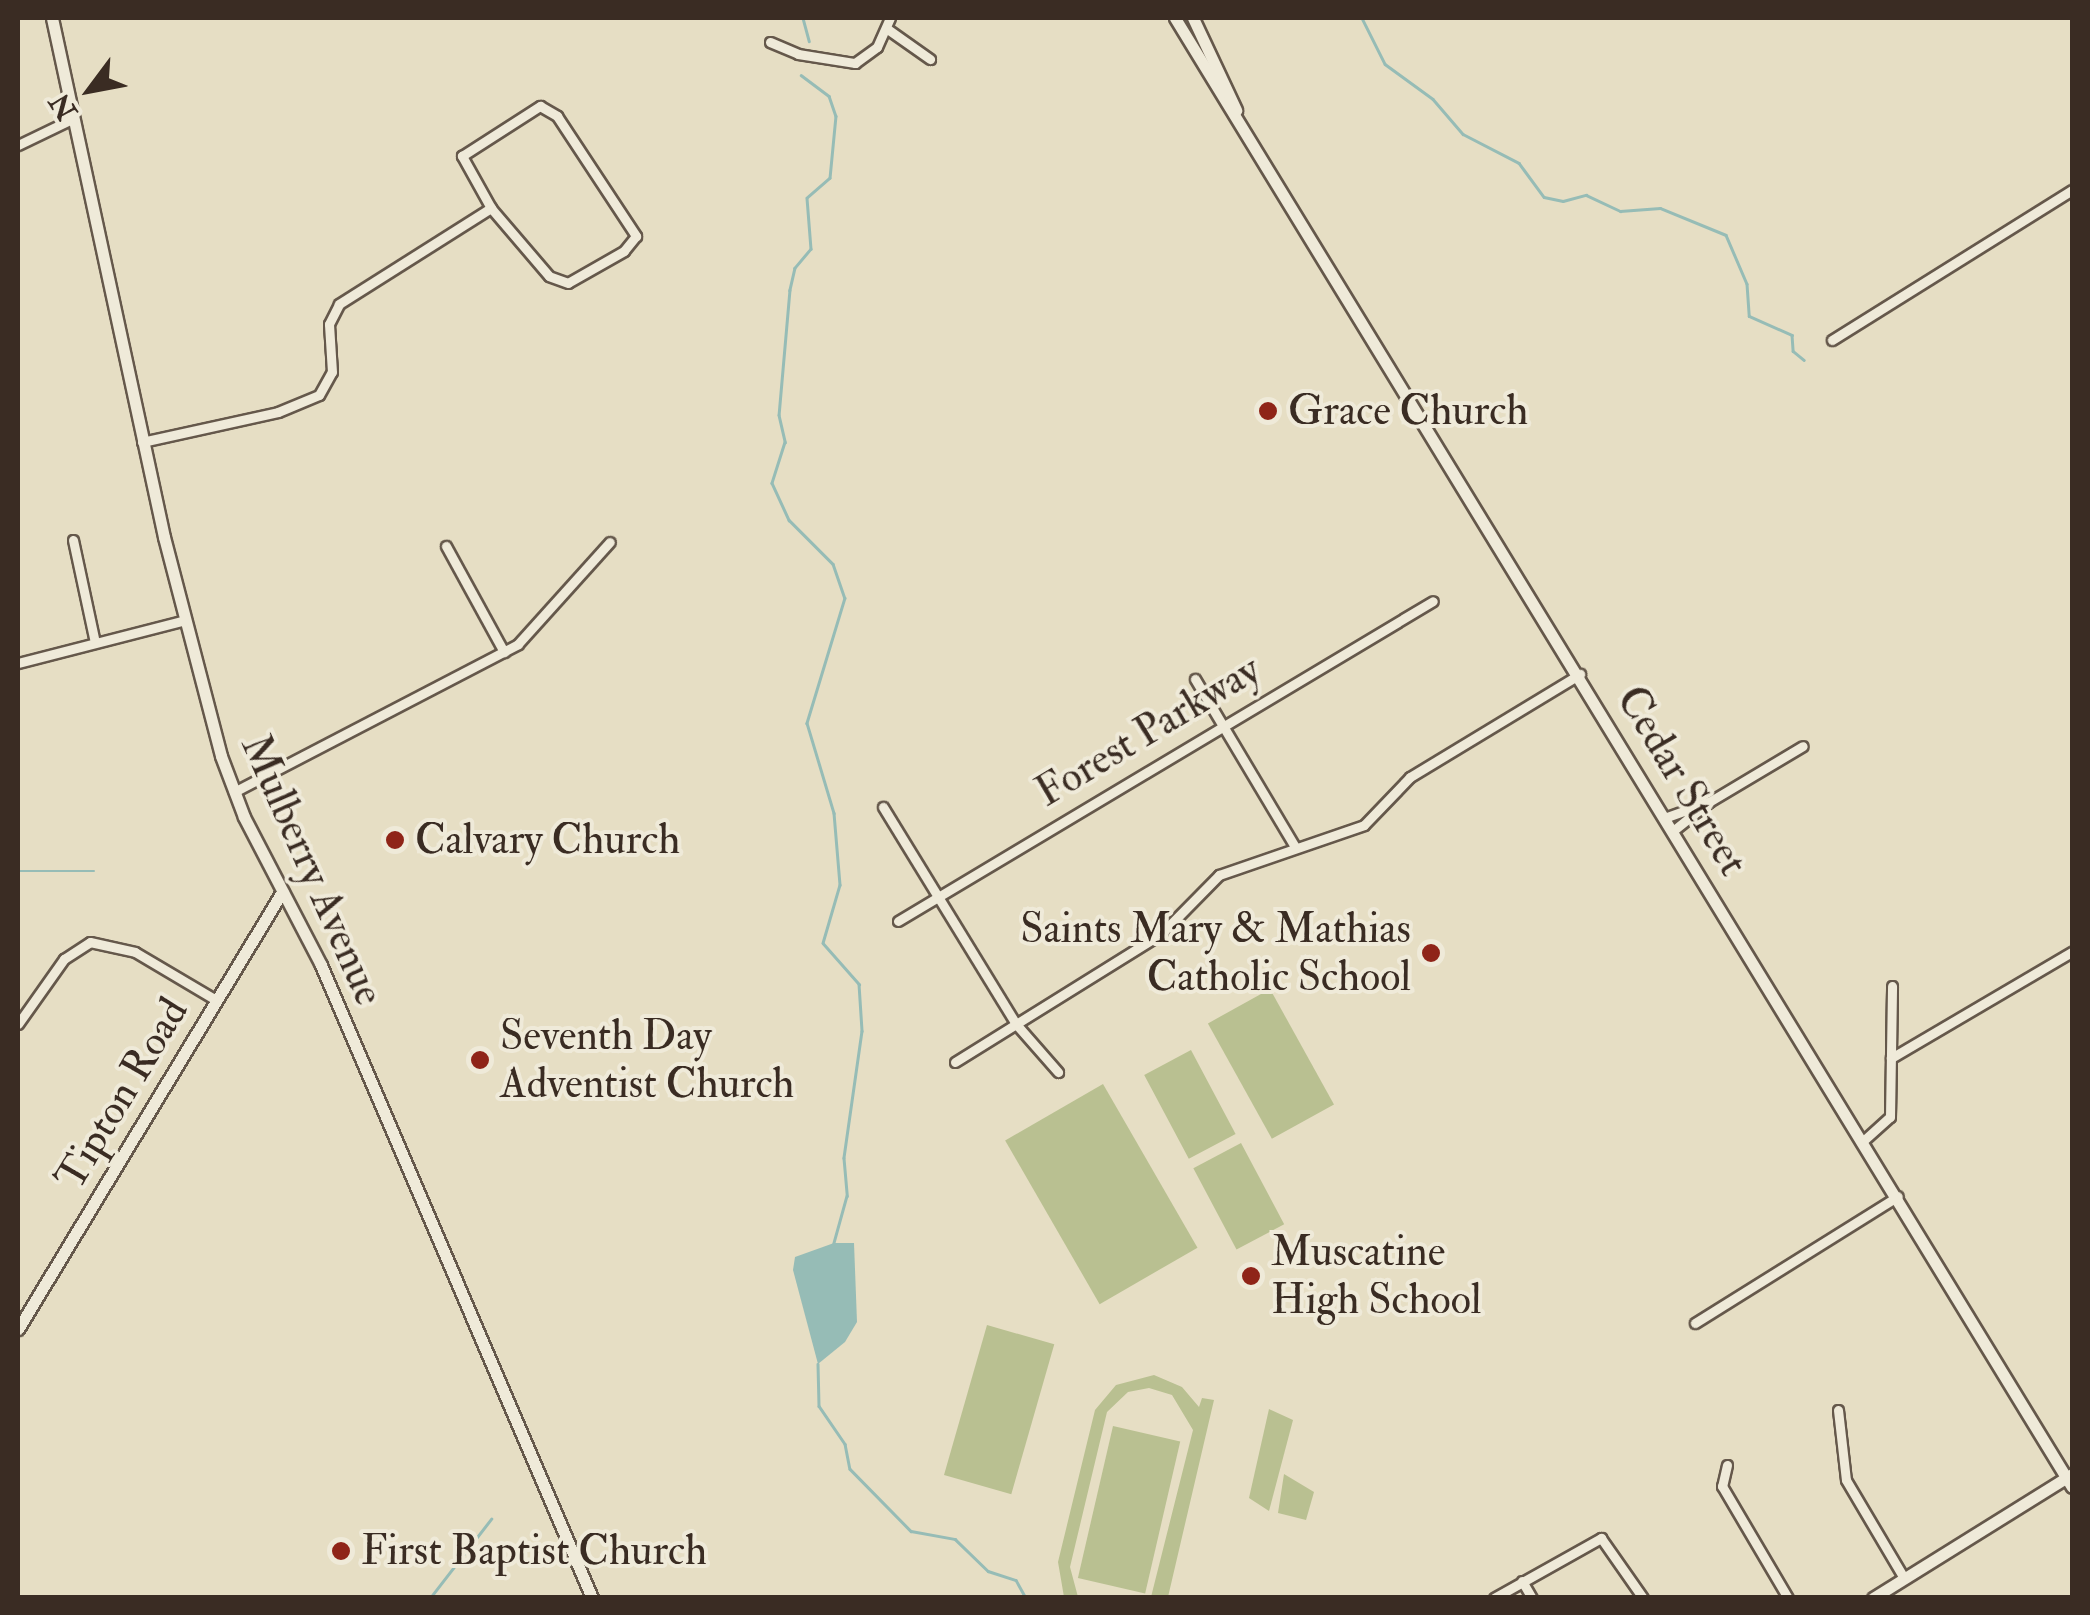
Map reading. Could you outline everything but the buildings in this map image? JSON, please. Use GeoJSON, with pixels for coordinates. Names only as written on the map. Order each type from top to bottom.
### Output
{"type":"FeatureCollection","features":[{"type":"Feature","properties":{"kind":"main road","name":"Mulberry Avenue"},"geometry":{"type":"LineString","coordinates":[[52,18],[142,442],[234,792],[322,965],[592,1598]]}},
{"type":"Feature","properties":{"kind":"main road","name":"Cedar Street"},"geometry":{"type":"LineString","coordinates":[[1176,18],[1236,110],[2071,1480]]}},
{"type":"Feature","properties":{"kind":"main road","name":"Cedar Street"},"geometry":{"type":"LineString","coordinates":[[1192,18],[1236,110]]}},
{"type":"Feature","properties":{"kind":"main road","name":"Tipton Road"},"geometry":{"type":"LineString","coordinates":[[18,1329],[282,892]]}},
{"type":"Feature","properties":{"kind":"main road"},"geometry":{"type":"LineString","coordinates":[[1873,1598],[2071,1480]]}},
{"type":"Feature","properties":{"kind":"street"},"geometry":{"type":"LineString","coordinates":[[770,42],[798,54],[854,63],[870,55],[888,22],[930,58]]}},
{"type":"Feature","properties":{"kind":"street"},"geometry":{"type":"LineString","coordinates":[[546,106],[636,239],[575,280],[561,283],[491,208],[463,152],[546,106]]}},
{"type":"Feature","properties":{"kind":"street"},"geometry":{"type":"LineString","coordinates":[[18,145],[72,120]]}},
{"type":"Feature","properties":{"kind":"street"},"geometry":{"type":"LineString","coordinates":[[1832,340],[2072,190]]}},
{"type":"Feature","properties":{"kind":"street"},"geometry":{"type":"LineString","coordinates":[[142,442],[278,412],[319,395],[332,372],[329,324],[339,304],[491,208]]}},
{"type":"Feature","properties":{"kind":"street"},"geometry":{"type":"LineString","coordinates":[[72,540],[95,643]]}},
{"type":"Feature","properties":{"kind":"street"},"geometry":{"type":"LineString","coordinates":[[234,792],[504,652],[529,635],[610,542]]}},
{"type":"Feature","properties":{"kind":"street"},"geometry":{"type":"LineString","coordinates":[[446,546],[504,652]]}},
{"type":"Feature","properties":{"kind":"street","name":"Forest Parkway"},"geometry":{"type":"LineString","coordinates":[[898,921],[1433,600]]}},
{"type":"Feature","properties":{"kind":"street"},"geometry":{"type":"LineString","coordinates":[[18,663],[186,620]]}},
{"type":"Feature","properties":{"kind":"street"},"geometry":{"type":"LineString","coordinates":[[954,1062],[1162,934],[1218,875],[1364,824],[1410,777],[1580,674]]}},
{"type":"Feature","properties":{"kind":"street"},"geometry":{"type":"LineString","coordinates":[[1195,679],[1296,847]]}},
{"type":"Feature","properties":{"kind":"street"},"geometry":{"type":"LineString","coordinates":[[1674,830],[1709,802],[1803,746]]}},
{"type":"Feature","properties":{"kind":"street"},"geometry":{"type":"LineString","coordinates":[[1666,817],[1709,802]]}},
{"type":"Feature","properties":{"kind":"street"},"geometry":{"type":"LineString","coordinates":[[883,807],[1016,1024],[1058,1072]]}},
{"type":"Feature","properties":{"kind":"street"},"geometry":{"type":"LineString","coordinates":[[18,1024],[64,960],[90,942],[135,952],[216,1000]]}},
{"type":"Feature","properties":{"kind":"street"},"geometry":{"type":"LineString","coordinates":[[1891,1058],[2072,952]]}},
{"type":"Feature","properties":{"kind":"street"},"geometry":{"type":"LineString","coordinates":[[1863,1141],[1888,1124],[1892,986]]}},
{"type":"Feature","properties":{"kind":"street"},"geometry":{"type":"LineString","coordinates":[[1696,1323],[1898,1196]]}},
{"type":"Feature","properties":{"kind":"street"},"geometry":{"type":"LineString","coordinates":[[1838,1410],[1846,1480],[1904,1578]]}},
{"type":"Feature","properties":{"kind":"street"},"geometry":{"type":"LineString","coordinates":[[1728,1465],[1722,1486],[1788,1598]]}},
{"type":"Feature","properties":{"kind":"street"},"geometry":{"type":"LineString","coordinates":[[1494,1598],[1600,1538],[1643,1598]]}},
{"type":"Feature","properties":{"kind":"street"},"geometry":{"type":"LineString","coordinates":[[1522,1581],[1532,1598]]}},
{"type":"Feature","properties":{"kind":"green space"},"geometry":{"type":"Polygon","coordinates":[[[1270,989],[1334,1104],[1272,1139],[1208,1023],[1270,989]]]}},
{"type":"Feature","properties":{"kind":"green space"},"geometry":{"type":"Polygon","coordinates":[[[1191,1050],[1236,1134],[1189,1159],[1144,1075],[1191,1050]]]}},
{"type":"Feature","properties":{"kind":"green space"},"geometry":{"type":"Polygon","coordinates":[[[1103,1084],[1198,1248],[1100,1304],[1005,1140],[1103,1084]]]}},
{"type":"Feature","properties":{"kind":"green space"},"geometry":{"type":"Polygon","coordinates":[[[1241,1143],[1284,1224],[1237,1250],[1193,1168],[1241,1143]]]}},
{"type":"Feature","properties":{"kind":"green space"},"geometry":{"type":"Polygon","coordinates":[[[987,1325],[1054,1344],[1011,1494],[944,1475],[987,1325]]]}},
{"type":"Feature","properties":{"kind":"green space"},"geometry":{"type":"Polygon","coordinates":[[[1154,1375],[1182,1387],[1199,1407],[1202,1398],[1214,1400],[1168,1597],[1151,1597],[1193,1430],[1172,1395],[1149,1388],[1128,1392],[1107,1412],[1070,1567],[1078,1597],[1064,1597],[1058,1562],[1095,1410],[1116,1385],[1154,1375]]]}},
{"type":"Feature","properties":{"kind":"green space"},"geometry":{"type":"Polygon","coordinates":[[[1269,1409],[1293,1420],[1269,1511],[1249,1498],[1269,1409]]]}},
{"type":"Feature","properties":{"kind":"green space"},"geometry":{"type":"Polygon","coordinates":[[[1113,1426],[1180,1442],[1145,1594],[1078,1578],[1113,1426]]]}},
{"type":"Feature","properties":{"kind":"green space"},"geometry":{"type":"Polygon","coordinates":[[[1284,1474],[1314,1492],[1306,1520],[1278,1513],[1284,1474]]]}},
{"type":"Feature","properties":{"kind":"water"},"geometry":{"type":"Polygon","coordinates":[[[834,1243],[854,1243],[857,1322],[845,1342],[818,1364],[793,1270],[795,1257],[834,1243]]]}},
{"type":"Feature","properties":{"kind":"waterway"},"geometry":{"type":"LineString","coordinates":[[803,18],[809,41]]}},
{"type":"Feature","properties":{"kind":"waterway"},"geometry":{"type":"LineString","coordinates":[[1362,18],[1385,64],[1433,99],[1463,134],[1519,163],[1544,197],[1563,201],[1586,195],[1620,211],[1660,208],[1726,235],[1747,284],[1749,316],[1792,335],[1793,351],[1804,360]]}},
{"type":"Feature","properties":{"kind":"waterway"},"geometry":{"type":"LineString","coordinates":[[801,75],[829,96],[836,116],[830,178],[807,198],[811,249],[795,268],[790,290],[779,415],[785,442],[772,483],[789,520],[833,564],[845,598],[807,723],[834,813],[840,885],[823,943],[859,984],[862,1031],[844,1158],[847,1196],[834,1243]]}},
{"type":"Feature","properties":{"kind":"waterway"},"geometry":{"type":"LineString","coordinates":[[18,871],[94,871]]}},
{"type":"Feature","properties":{"kind":"waterway"},"geometry":{"type":"LineString","coordinates":[[818,1364],[819,1406],[845,1444],[850,1469],[911,1531],[955,1539],[988,1571],[1016,1580],[1026,1598]]}},
{"type":"Feature","properties":{"kind":"waterway"},"geometry":{"type":"LineString","coordinates":[[430,1598],[491,1519]]}},
{"type":"Feature","properties":{"kind":"place","name":"Grace Church"},"geometry":{"type":"Point","coordinates":[1268,411]}},
{"type":"Feature","properties":{"kind":"place","name":"Calvary Church"},"geometry":{"type":"Point","coordinates":[395,840]}},
{"type":"Feature","properties":{"kind":"place","name":"Saints Mary & Mathias Catholic School"},"geometry":{"type":"Point","coordinates":[1431,953]}},
{"type":"Feature","properties":{"kind":"place","name":"Seventh Day Adventist Church"},"geometry":{"type":"Point","coordinates":[480,1060]}},
{"type":"Feature","properties":{"kind":"place","name":"Muscatine High School"},"geometry":{"type":"Point","coordinates":[1251,1276]}},
{"type":"Feature","properties":{"kind":"place","name":"First Baptist Church"},"geometry":{"type":"Point","coordinates":[341,1551]}}]}
